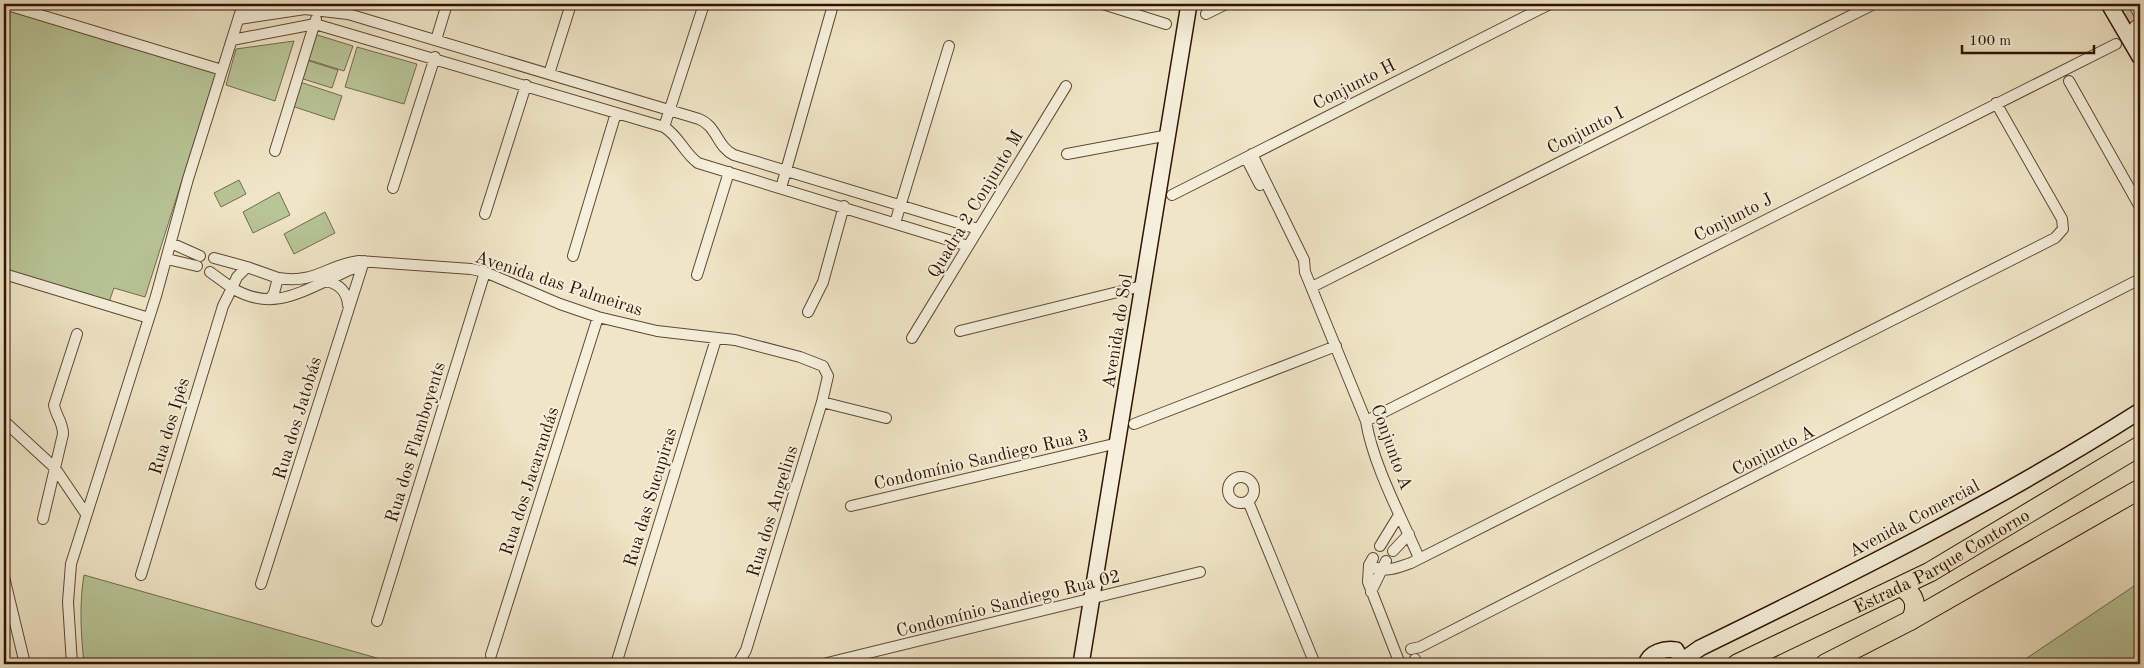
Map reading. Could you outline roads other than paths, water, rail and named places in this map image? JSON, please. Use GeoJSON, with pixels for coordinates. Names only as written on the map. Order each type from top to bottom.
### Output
{"type":"FeatureCollection","features":[{"type":"Feature","properties":{"kind":"highway","name":"Estrada Parque Contorno"},"geometry":{"type":"LineString","coordinates":[[1737,664],[1930,572],[2140,446]]}},
{"type":"Feature","properties":{"kind":"highway","name":"Estrada Parque Contorno"},"geometry":{"type":"LineString","coordinates":[[1825,664],[1911,620],[2140,489]]}},
{"type":"Feature","properties":{"kind":"highway"},"geometry":{"type":"LineString","coordinates":[[1930,572],[1928,580],[1930,588],[1934,594],[1948,599]]}},
{"type":"Feature","properties":{"kind":"highway"},"geometry":{"type":"LineString","coordinates":[[1901,587],[1912,596],[1915,604],[1915,612],[1911,620]]}},
{"type":"Feature","properties":{"kind":"street"},"geometry":{"type":"LineString","coordinates":[[4,4],[222,70]]}},
{"type":"Feature","properties":{"kind":"street"},"geometry":{"type":"LineString","coordinates":[[436,40],[447,4]]}},
{"type":"Feature","properties":{"kind":"street"},"geometry":{"type":"LineString","coordinates":[[549,74],[571,4]]}},
{"type":"Feature","properties":{"kind":"street"},"geometry":{"type":"LineString","coordinates":[[664,127],[704,4]]}},
{"type":"Feature","properties":{"kind":"street"},"geometry":{"type":"LineString","coordinates":[[1103,4],[1166,24]]}},
{"type":"Feature","properties":{"kind":"street","name":"Avenida do Sol"},"geometry":{"type":"LineString","coordinates":[[1081,664],[1190,4]]}},
{"type":"Feature","properties":{"kind":"street"},"geometry":{"type":"LineString","coordinates":[[1206,14],[1226,4]]}},
{"type":"Feature","properties":{"kind":"street","name":"Conjunto H"},"geometry":{"type":"LineString","coordinates":[[1172,195],[1550,4]]}},
{"type":"Feature","properties":{"kind":"street","name":"Conjunto I"},"geometry":{"type":"LineString","coordinates":[[1312,287],[1874,4]]}},
{"type":"Feature","properties":{"kind":"street"},"geometry":{"type":"LineString","coordinates":[[72,664],[68,628],[69,580],[86,514],[149,318],[188,179],[242,6],[299,5],[320,7],[669,110],[706,122],[729,153],[978,229]]}},
{"type":"Feature","properties":{"kind":"street"},"geometry":{"type":"LineString","coordinates":[[781,188],[833,5]]}},
{"type":"Feature","properties":{"kind":"street"},"geometry":{"type":"LineString","coordinates":[[239,19],[320,7]]}},
{"type":"Feature","properties":{"kind":"street"},"geometry":{"type":"LineString","coordinates":[[274,152],[320,7]]}},
{"type":"Feature","properties":{"kind":"street"},"geometry":{"type":"LineString","coordinates":[[2126,16],[2140,56]]}},
{"type":"Feature","properties":{"kind":"street","name":"Conjunto J"},"geometry":{"type":"LineString","coordinates":[[1366,421],[1996,103],[2126,16]]}},
{"type":"Feature","properties":{"kind":"street"},"geometry":{"type":"LineString","coordinates":[[232,40],[315,24],[664,127],[698,163],[844,206],[968,246]]}},
{"type":"Feature","properties":{"kind":"street"},"geometry":{"type":"LineString","coordinates":[[895,223],[948,46]]}},
{"type":"Feature","properties":{"kind":"street"},"geometry":{"type":"LineString","coordinates":[[476,70],[482,54]]}},
{"type":"Feature","properties":{"kind":"street"},"geometry":{"type":"LineString","coordinates":[[393,188],[435,58]]}},
{"type":"Feature","properties":{"kind":"street"},"geometry":{"type":"LineString","coordinates":[[2069,81],[2140,207]]}},
{"type":"Feature","properties":{"kind":"street"},"geometry":{"type":"LineString","coordinates":[[577,100],[582,84]]}},
{"type":"Feature","properties":{"kind":"street"},"geometry":{"type":"LineString","coordinates":[[485,214],[526,85]]}},
{"type":"Feature","properties":{"kind":"street","name":"Quadra 2 Conjunto M"},"geometry":{"type":"LineString","coordinates":[[912,338],[1066,86]]}},
{"type":"Feature","properties":{"kind":"street"},"geometry":{"type":"LineString","coordinates":[[1400,664],[1410,654],[1371,592],[1368,582],[1371,561],[1389,570],[1419,558],[2055,238],[2063,229],[2062,219],[1996,103]]}},
{"type":"Feature","properties":{"kind":"street"},"geometry":{"type":"LineString","coordinates":[[573,256],[616,113]]}},
{"type":"Feature","properties":{"kind":"street"},"geometry":{"type":"LineString","coordinates":[[1067,154],[1169,135]]}},
{"type":"Feature","properties":{"kind":"street","name":"Conjunto A"},"geometry":{"type":"LineString","coordinates":[[1249,156],[1283,224],[1304,260],[1306,272],[1366,421],[1367,432],[1419,558]]}},
{"type":"Feature","properties":{"kind":"street"},"geometry":{"type":"LineString","coordinates":[[697,275],[729,172]]}},
{"type":"Feature","properties":{"kind":"street"},"geometry":{"type":"LineString","coordinates":[[808,312],[823,282],[844,206]]}},
{"type":"Feature","properties":{"kind":"street"},"geometry":{"type":"LineString","coordinates":[[167,259],[196,266],[199,255],[171,243]]}},
{"type":"Feature","properties":{"kind":"street","name":"Avenida das Palmeiras"},"geometry":{"type":"LineString","coordinates":[[214,258],[278,278],[308,279],[342,265],[363,264],[444,267],[485,272],[560,304],[598,317],[657,331],[752,344],[823,366]]}},
{"type":"Feature","properties":{"kind":"street","name":"Avenida das Palmeiras"},"geometry":{"type":"LineString","coordinates":[[210,272],[247,296],[270,299],[291,296],[363,264]]}},
{"type":"Feature","properties":{"kind":"street","name":"Rua dos Jatobás"},"geometry":{"type":"LineString","coordinates":[[261,584],[348,302],[363,264]]}},
{"type":"Feature","properties":{"kind":"street"},"geometry":{"type":"LineString","coordinates":[[232,288],[237,277],[247,267]]}},
{"type":"Feature","properties":{"kind":"street","name":"Rua dos Flamboyents"},"geometry":{"type":"LineString","coordinates":[[377,621],[485,272]]}},
{"type":"Feature","properties":{"kind":"street"},"geometry":{"type":"LineString","coordinates":[[4,274],[149,318]]}},
{"type":"Feature","properties":{"kind":"street"},"geometry":{"type":"LineString","coordinates":[[270,299],[274,293],[278,278]]}},
{"type":"Feature","properties":{"kind":"street","name":"Conjunto A"},"geometry":{"type":"LineString","coordinates":[[1410,654],[2140,279]]}},
{"type":"Feature","properties":{"kind":"street"},"geometry":{"type":"LineString","coordinates":[[326,281],[338,285],[348,302]]}},
{"type":"Feature","properties":{"kind":"street"},"geometry":{"type":"LineString","coordinates":[[960,331],[1142,286]]}},
{"type":"Feature","properties":{"kind":"street","name":"Rua dos Ipês"},"geometry":{"type":"LineString","coordinates":[[141,575],[223,306],[232,288]]}},
{"type":"Feature","properties":{"kind":"street","name":"Rua dos Jacarandás"},"geometry":{"type":"LineString","coordinates":[[491,656],[598,317]]}},
{"type":"Feature","properties":{"kind":"street"},"geometry":{"type":"LineString","coordinates":[[43,519],[63,425],[55,412],[54,405],[77,334]]}},
{"type":"Feature","properties":{"kind":"street","name":"Rua das Sucupiras"},"geometry":{"type":"LineString","coordinates":[[616,664],[716,339]]}},
{"type":"Feature","properties":{"kind":"street"},"geometry":{"type":"LineString","coordinates":[[1134,424],[1336,346]]}},
{"type":"Feature","properties":{"kind":"street","name":"Rua dos Angelins"},"geometry":{"type":"LineString","coordinates":[[738,664],[752,630],[822,402],[828,376],[823,366]]}},
{"type":"Feature","properties":{"kind":"street"},"geometry":{"type":"LineString","coordinates":[[822,402],[886,418]]}},
{"type":"Feature","properties":{"kind":"street","name":"Avenida Comercial"},"geometry":{"type":"LineString","coordinates":[[1645,663],[1662,650],[1681,658],[1918,540],[1983,505],[2140,411]]}},
{"type":"Feature","properties":{"kind":"street"},"geometry":{"type":"LineString","coordinates":[[4,421],[55,468],[86,514]]}},
{"type":"Feature","properties":{"kind":"street","name":"Condomínio Sandiego Rua 3"},"geometry":{"type":"LineString","coordinates":[[850,506],[1118,443]]}},
{"type":"Feature","properties":{"kind":"street"},"geometry":{"type":"LineString","coordinates":[[1248,501],[1314,664]]}},
{"type":"Feature","properties":{"kind":"street"},"geometry":{"type":"LineString","coordinates":[[1380,546],[1400,515]]}},
{"type":"Feature","properties":{"kind":"street"},"geometry":{"type":"LineString","coordinates":[[1393,552],[1409,534]]}},
{"type":"Feature","properties":{"kind":"street"},"geometry":{"type":"LineString","coordinates":[[1371,592],[1384,566]]}},
{"type":"Feature","properties":{"kind":"street","name":"Condomínio Sandiego Rua 02"},"geometry":{"type":"LineString","coordinates":[[823,664],[1092,600],[1200,572]]}},
{"type":"Feature","properties":{"kind":"street"},"geometry":{"type":"LineString","coordinates":[[4,577],[25,664]]}},
{"type":"Feature","properties":{"kind":"tunnel"},"geometry":{"type":"LineString","coordinates":[[2119,9],[2126,5]]}},
{"type":"Feature","properties":{"kind":"tunnel"},"geometry":{"type":"LineString","coordinates":[[2127,20],[2132,13]]}}]}
